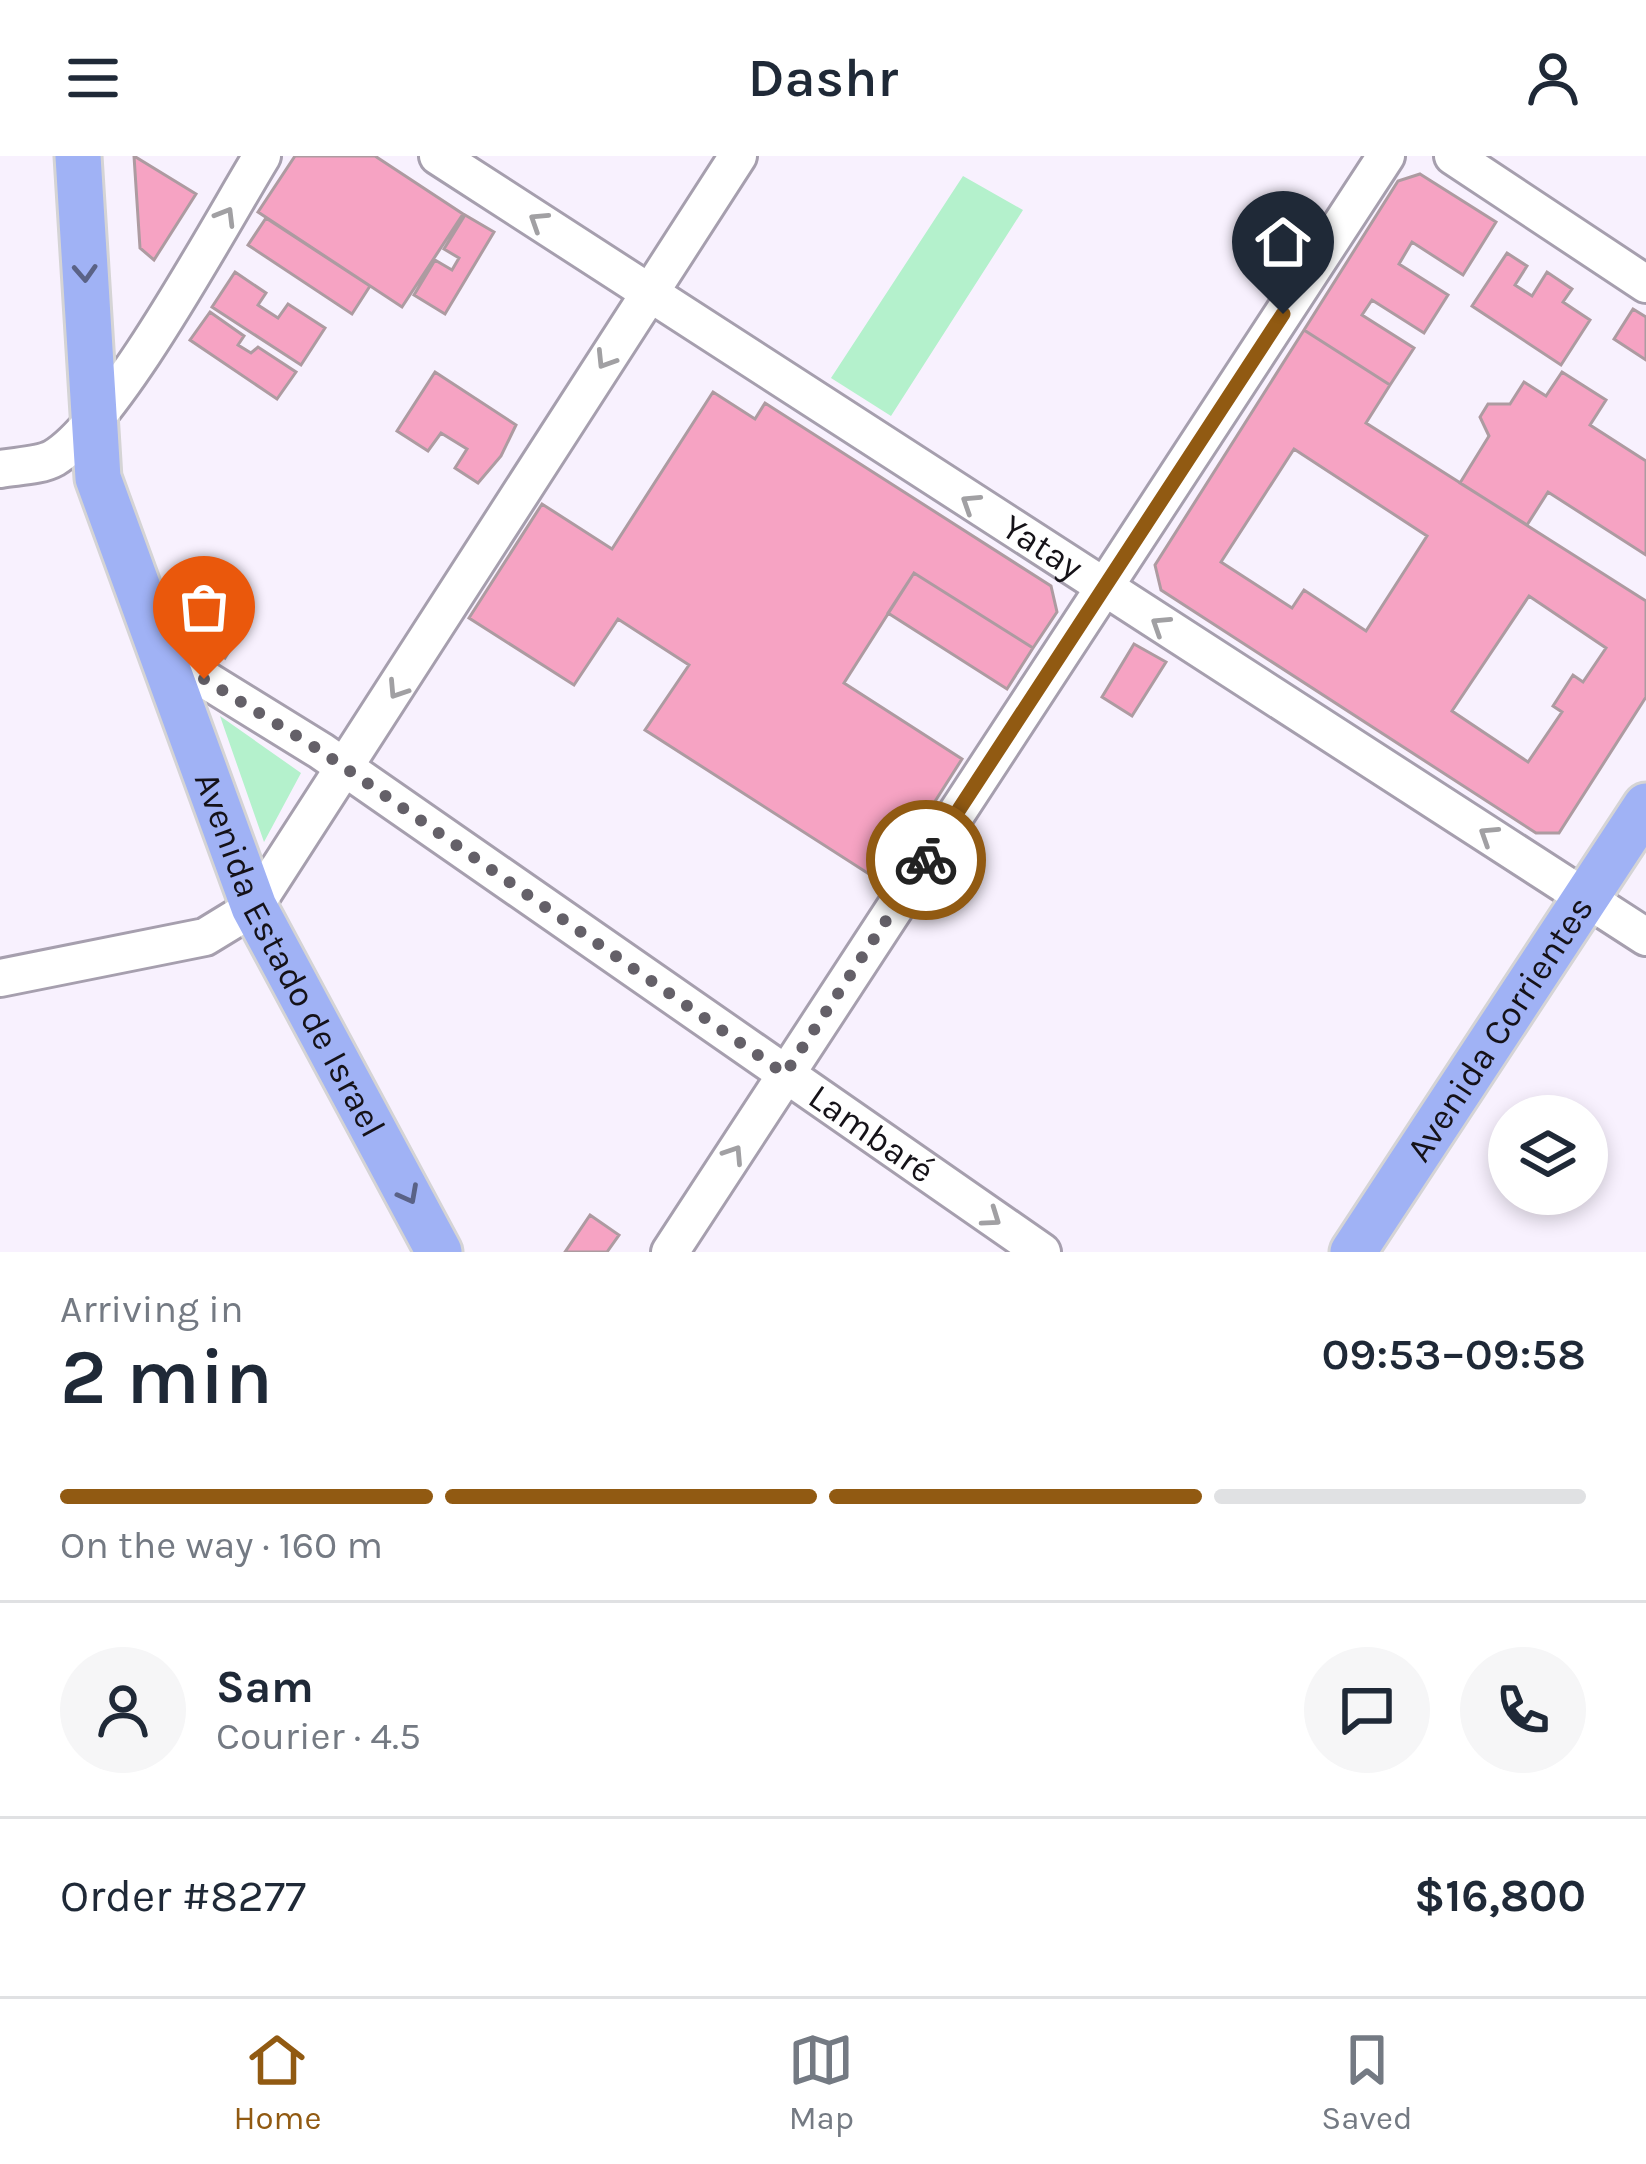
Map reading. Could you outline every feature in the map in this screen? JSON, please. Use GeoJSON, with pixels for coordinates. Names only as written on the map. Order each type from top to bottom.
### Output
{"type":"FeatureCollection","features":[{"type":"Feature","properties":{"kind":"main road","name":"Avenida Estado de Israel"},"geometry":{"type":"LineString","coordinates":[[78,156],[98,478],[254,907],[439,1252]]}},
{"type":"Feature","properties":{"kind":"main road","name":"Avenida Corrientes"},"geometry":{"type":"LineString","coordinates":[[1353,1252],[1646,806]]}},
{"type":"Feature","properties":{"kind":"street"},"geometry":{"type":"LineString","coordinates":[[0,469],[53,459],[92,419],[157,329],[262,156]]}},
{"type":"Feature","properties":{"kind":"street","name":"Yatay"},"geometry":{"type":"LineString","coordinates":[[438,156],[1646,937]]}},
{"type":"Feature","properties":{"kind":"street"},"geometry":{"type":"LineString","coordinates":[[0,978],[205,937],[254,907],[738,156]]}},
{"type":"Feature","properties":{"kind":"street"},"geometry":{"type":"LineString","coordinates":[[670,1252],[1386,156]]}},
{"type":"Feature","properties":{"kind":"street"},"geometry":{"type":"LineString","coordinates":[[1453,156],[1646,284]]}},
{"type":"Feature","properties":{"kind":"street","name":"Lambaré"},"geometry":{"type":"LineString","coordinates":[[164,654],[321,751],[342,771],[1042,1252]]}},
{"type":"Feature","properties":{"kind":"green space"},"geometry":{"type":"Polygon","coordinates":[[[963,176],[1023,210],[891,416],[831,378],[963,176]]]}},
{"type":"Feature","properties":{"kind":"green space"},"geometry":{"type":"Polygon","coordinates":[[[220,716],[301,773],[264,842],[220,716]]]}},
{"type":"Feature","properties":{"kind":"building"},"geometry":{"type":"Polygon","coordinates":[[[134,156],[196,194],[154,260],[140,248],[134,156]]]}},
{"type":"Feature","properties":{"kind":"building"},"geometry":{"type":"Polygon","coordinates":[[[295,156],[375,156],[463,214],[402,307],[258,212],[295,156]]]}},
{"type":"Feature","properties":{"kind":"building"},"geometry":{"type":"Polygon","coordinates":[[[1420,174],[1496,222],[1463,275],[1412,242],[1399,264],[1448,295],[1424,333],[1372,300],[1362,315],[1414,348],[1390,385],[1304,330],[1398,181],[1420,174]]]}},
{"type":"Feature","properties":{"kind":"building"},"geometry":{"type":"Polygon","coordinates":[[[465,215],[494,232],[445,314],[414,295],[435,260],[452,270],[459,258],[444,249],[465,215]]]}},
{"type":"Feature","properties":{"kind":"building"},"geometry":{"type":"Polygon","coordinates":[[[266,218],[370,286],[352,314],[248,245],[266,218]]]}},
{"type":"Feature","properties":{"kind":"building"},"geometry":{"type":"Polygon","coordinates":[[[1507,253],[1527,266],[1515,285],[1532,296],[1547,272],[1572,289],[1563,302],[1590,320],[1561,365],[1472,306],[1507,253]]]}},
{"type":"Feature","properties":{"kind":"building"},"geometry":{"type":"Polygon","coordinates":[[[235,272],[266,293],[258,305],[278,318],[288,304],[325,328],[301,365],[212,307],[235,272]]]}},
{"type":"Feature","properties":{"kind":"building"},"geometry":{"type":"Polygon","coordinates":[[[1633,309],[1646,317],[1646,360],[1614,339],[1633,309]]]}},
{"type":"Feature","properties":{"kind":"building"},"geometry":{"type":"Polygon","coordinates":[[[210,312],[244,336],[238,345],[251,353],[258,347],[296,372],[277,399],[190,340],[210,312]]]}},
{"type":"Feature","properties":{"kind":"building"},"geometry":{"type":"Polygon","coordinates":[[[1304,330],[1390,385],[1366,423],[1646,601],[1646,697],[1559,833],[1536,833],[1161,590],[1155,565],[1304,330]],[[1294,449],[1221,562],[1292,608],[1304,590],[1366,631],[1427,536],[1294,449]],[[1529,596],[1452,711],[1528,762],[1562,712],[1553,706],[1573,675],[1583,682],[1606,648],[1529,596]]]}},
{"type":"Feature","properties":{"kind":"building"},"geometry":{"type":"Polygon","coordinates":[[[435,372],[516,425],[501,456],[478,483],[455,468],[467,449],[441,433],[428,451],[397,431],[435,372]]]}},
{"type":"Feature","properties":{"kind":"building"},"geometry":{"type":"Polygon","coordinates":[[[1562,372],[1606,400],[1590,425],[1646,461],[1646,555],[1548,492],[1527,525],[1460,483],[1489,436],[1480,417],[1488,404],[1510,404],[1524,382],[1546,396],[1562,372]]]}},
{"type":"Feature","properties":{"kind":"building"},"geometry":{"type":"Polygon","coordinates":[[[713,392],[755,419],[765,403],[1051,586],[1057,612],[1033,648],[914,573],[844,683],[962,759],[883,883],[645,730],[689,665],[618,619],[574,685],[469,618],[542,504],[612,549],[713,392]]]}},
{"type":"Feature","properties":{"kind":"building"},"geometry":{"type":"Polygon","coordinates":[[[914,573],[1033,648],[1007,689],[888,613],[914,573]]]}},
{"type":"Feature","properties":{"kind":"building"},"geometry":{"type":"Polygon","coordinates":[[[221,596],[252,615],[225,658],[213,648],[204,626],[221,596]]]}},
{"type":"Feature","properties":{"kind":"building"},"geometry":{"type":"Polygon","coordinates":[[[1134,644],[1166,662],[1132,716],[1102,697],[1134,644]]]}},
{"type":"Feature","properties":{"kind":"building"},"geometry":{"type":"Polygon","coordinates":[[[590,1215],[619,1235],[607,1252],[565,1252],[590,1215]]]}},
{"type":"Feature","properties":{"kind":"way so far"},"geometry":{"type":"LineString","coordinates":[[204,679],[321,751],[342,771],[785,1074],[926,860]]}},
{"type":"Feature","properties":{"kind":"route"},"geometry":{"type":"LineString","coordinates":[[926,860],[1283,314]]}}]}
